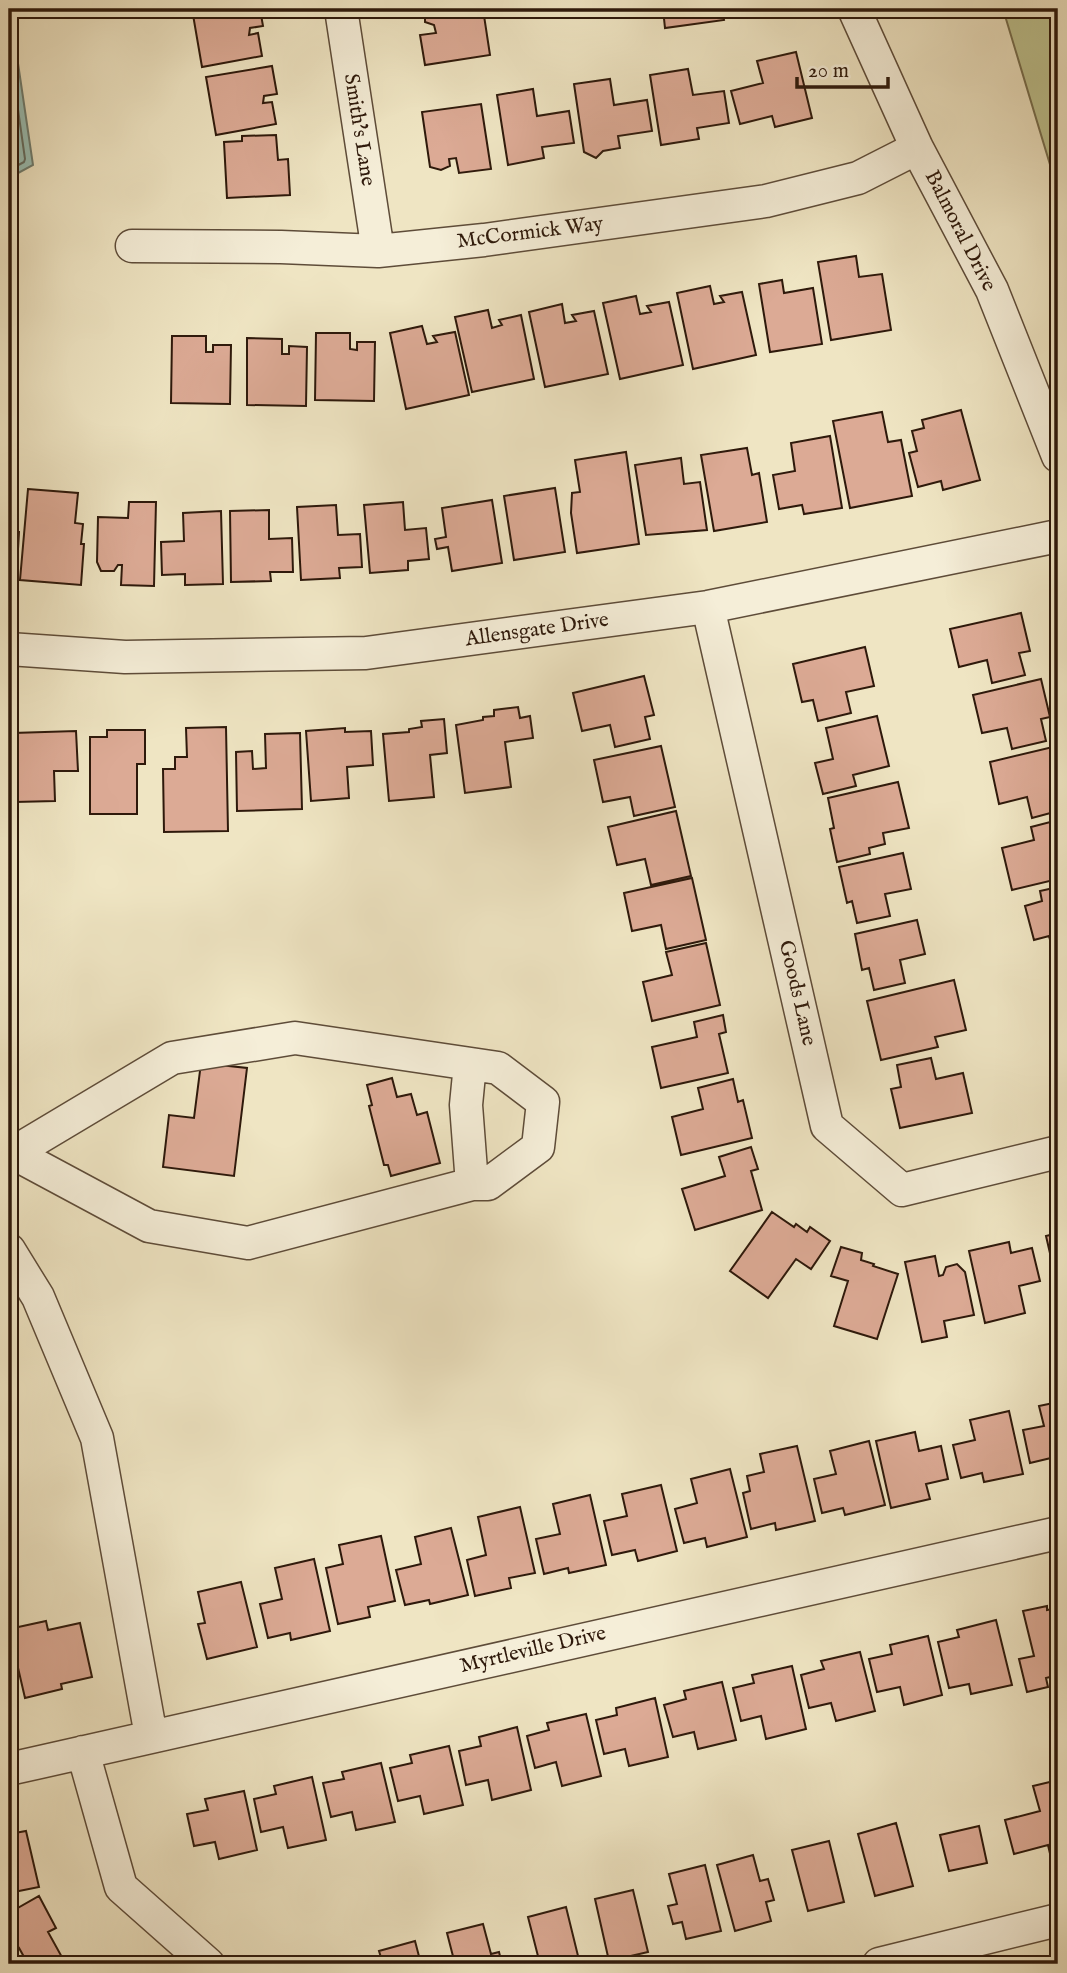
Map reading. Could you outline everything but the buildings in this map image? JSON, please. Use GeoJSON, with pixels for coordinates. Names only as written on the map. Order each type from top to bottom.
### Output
{"type":"FeatureCollection","features":[{"type":"Feature","properties":{"kind":"street","name":"Smith's Lane"},"geometry":{"type":"LineString","coordinates":[[341,9],[378,251]]}},
{"type":"Feature","properties":{"kind":"street","name":"Balmoral Drive"},"geometry":{"type":"LineString","coordinates":[[854,9],[918,148],[992,290],[1058,456]]}},
{"type":"Feature","properties":{"kind":"street","name":"McCormick Way"},"geometry":{"type":"LineString","coordinates":[[132,246],[378,251],[484,240],[766,201],[858,178],[918,148]]}},
{"type":"Feature","properties":{"kind":"street","name":"Allensgate Drive"},"geometry":{"type":"LineString","coordinates":[[9,649],[125,657],[366,653],[708,607],[1058,536]]}},
{"type":"Feature","properties":{"kind":"street","name":"Goods Lane"},"geometry":{"type":"LineString","coordinates":[[708,607],[827,1126],[902,1190],[1058,1152]]}},
{"type":"Feature","properties":{"kind":"street"},"geometry":{"type":"LineString","coordinates":[[295,1038],[498,1068],[543,1102],[538,1147],[488,1184],[472,1184],[248,1243],[149,1226],[11,1155],[172,1058],[295,1038]]}},
{"type":"Feature","properties":{"kind":"street"},"geometry":{"type":"LineString","coordinates":[[470,1064],[466,1105],[472,1184]]}},
{"type":"Feature","properties":{"kind":"street"},"geometry":{"type":"LineString","coordinates":[[9,1250],[38,1297],[97,1438],[151,1735]]}},
{"type":"Feature","properties":{"kind":"street","name":"Myrtleville Drive"},"geometry":{"type":"LineString","coordinates":[[9,1769],[1058,1533]]}},
{"type":"Feature","properties":{"kind":"street"},"geometry":{"type":"LineString","coordinates":[[83,1752],[121,1886],[208,1964]]}},
{"type":"Feature","properties":{"kind":"street"},"geometry":{"type":"LineString","coordinates":[[878,1964],[1058,1920]]}},
{"type":"Feature","properties":{"kind":"green space"},"geometry":{"type":"Polygon","coordinates":[[[1003,9],[1058,9],[1058,191],[1003,9]]]}},
{"type":"Feature","properties":{"kind":"water"},"geometry":{"type":"Polygon","coordinates":[[[9,9],[33,165],[9,178],[9,9]]]}}]}
